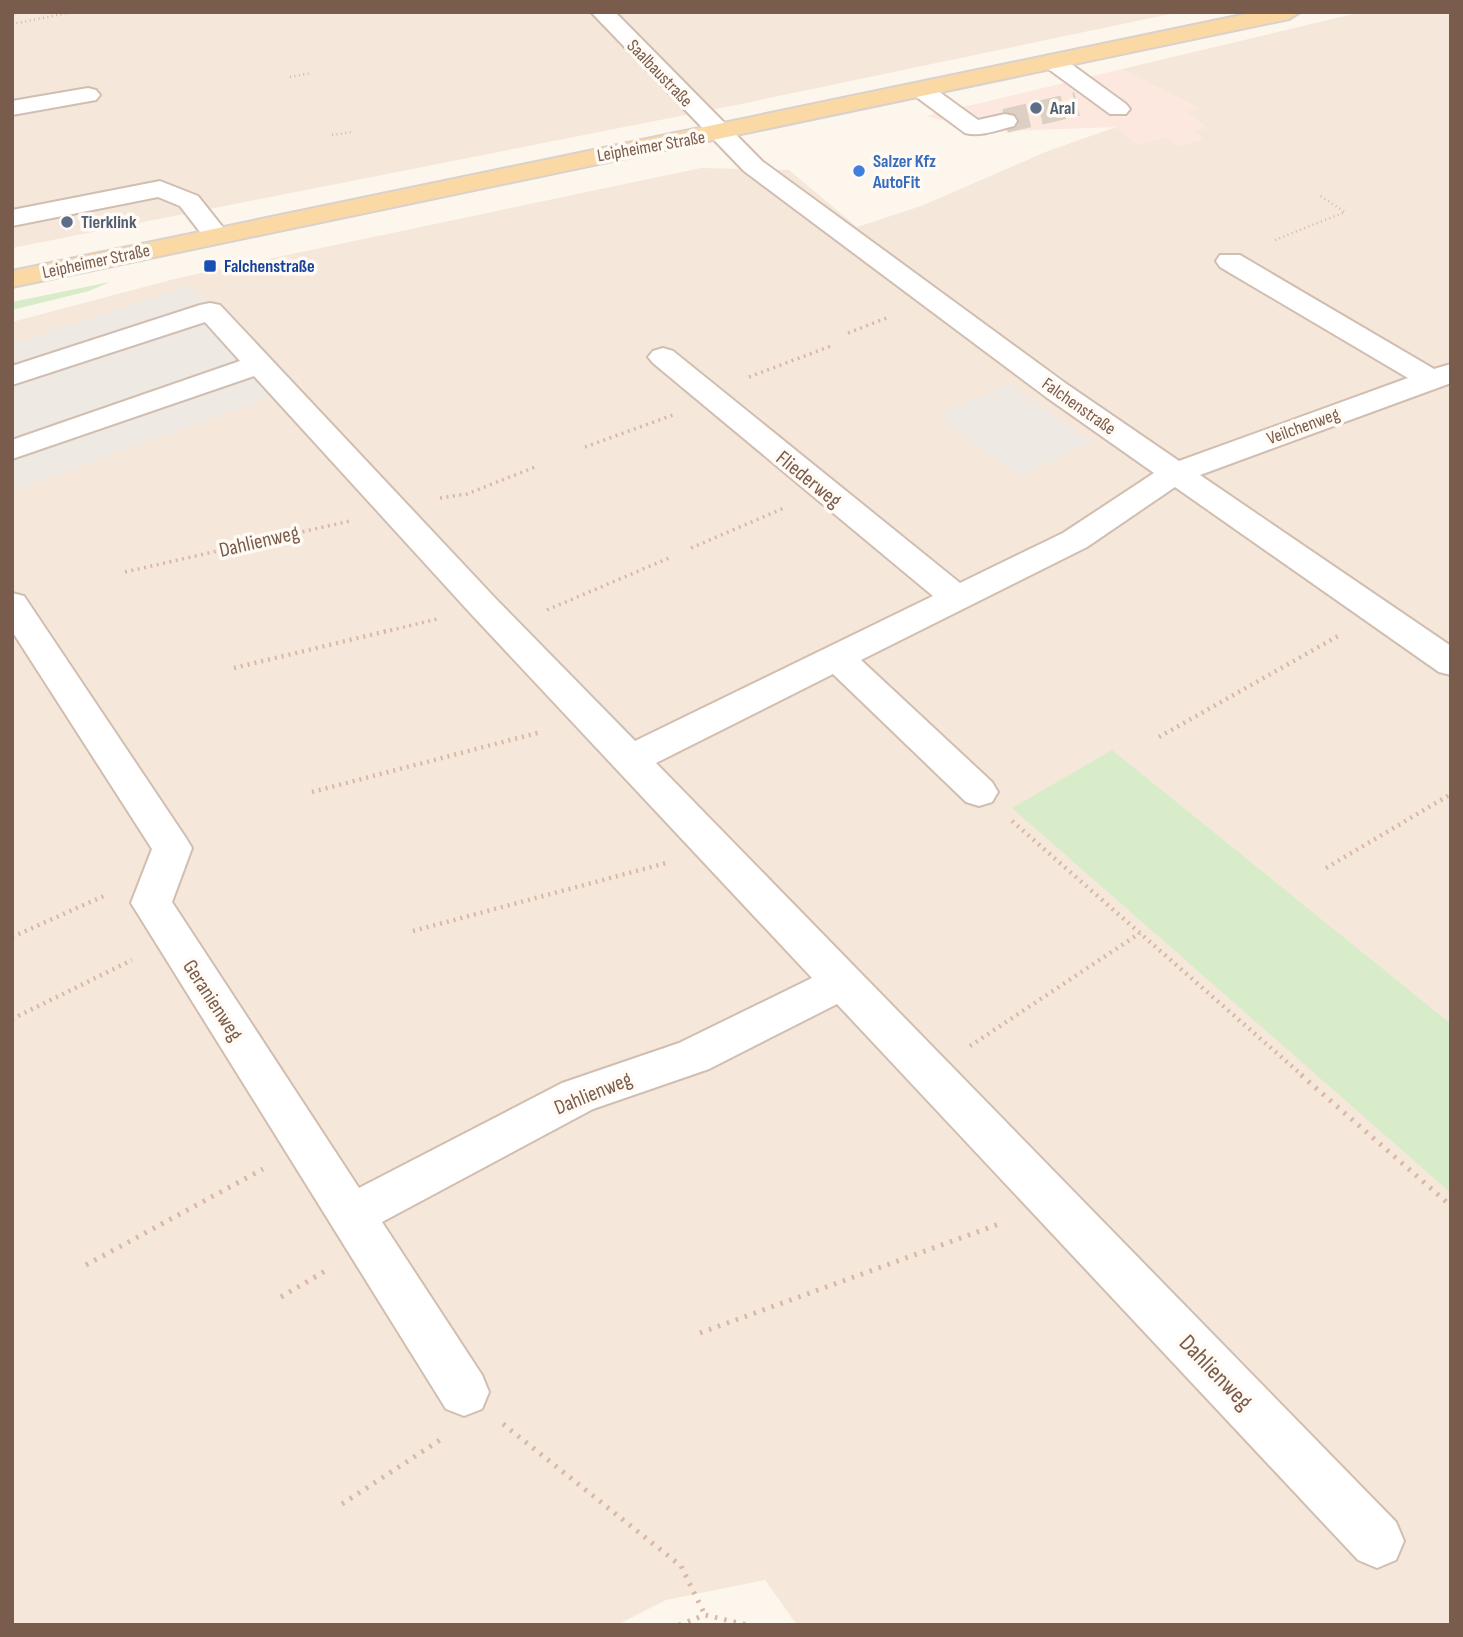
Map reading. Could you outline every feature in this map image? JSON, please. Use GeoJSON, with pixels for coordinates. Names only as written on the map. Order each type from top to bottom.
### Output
{"type":"FeatureCollection","features":[{"type":"Feature","properties":{"kind":"main road","name":"Leipheimer Straße"},"geometry":{"type":"LineString","coordinates":[[12,279],[534,168],[718,134],[923,91],[1260,15],[1289,12]]}},
{"type":"Feature","properties":{"kind":"street","name":"Saalbaustraße"},"geometry":{"type":"LineString","coordinates":[[602,12],[718,134]]}},
{"type":"Feature","properties":{"kind":"street"},"geometry":{"type":"LineString","coordinates":[[1055,63],[1091,99]]}},
{"type":"Feature","properties":{"kind":"street"},"geometry":{"type":"LineString","coordinates":[[923,91],[961,118],[999,116]]}},
{"type":"Feature","properties":{"kind":"street"},"geometry":{"type":"LineString","coordinates":[[12,108],[88,94]]}},
{"type":"Feature","properties":{"kind":"street","name":"Falchenstraße"},"geometry":{"type":"LineString","coordinates":[[718,134],[753,166],[855,243],[1175,473],[1451,663]]}},
{"type":"Feature","properties":{"kind":"street"},"geometry":{"type":"LineString","coordinates":[[20,218],[160,189],[189,201],[216,235]]}},
{"type":"Feature","properties":{"kind":"street","name":"Veilchenweg"},"geometry":{"type":"LineString","coordinates":[[1230,261],[1441,376]]}},
{"type":"Feature","properties":{"kind":"street","name":"Dahlienweg"},"geometry":{"type":"LineString","coordinates":[[12,376],[210,311],[494,618],[1377,1541]]}},
{"type":"Feature","properties":{"kind":"street","name":"Fliederweg"},"geometry":{"type":"LineString","coordinates":[[663,357],[957,598]]}},
{"type":"Feature","properties":{"kind":"street"},"geometry":{"type":"LineString","coordinates":[[12,450],[259,365]]}},
{"type":"Feature","properties":{"kind":"street","name":"Veilchenweg"},"geometry":{"type":"LineString","coordinates":[[1175,473],[1441,376]]}},
{"type":"Feature","properties":{"kind":"street"},"geometry":{"type":"LineString","coordinates":[[629,760],[1075,540],[1175,473]]}},
{"type":"Feature","properties":{"kind":"street","name":"Geranienweg"},"geometry":{"type":"LineString","coordinates":[[12,604],[172,848],[151,903],[464,1392]]}},
{"type":"Feature","properties":{"kind":"street"},"geometry":{"type":"LineString","coordinates":[[838,659],[979,792]]}},
{"type":"Feature","properties":{"kind":"street","name":"Dahlienweg"},"geometry":{"type":"LineString","coordinates":[[351,1215],[578,1096],[694,1056],[841,983]]}},
{"type":"Feature","properties":{"kind":"path"},"geometry":{"type":"LineString","coordinates":[[12,24],[73,12]]}},
{"type":"Feature","properties":{"kind":"path"},"geometry":{"type":"LineString","coordinates":[[290,77],[311,73]]}},
{"type":"Feature","properties":{"kind":"path"},"geometry":{"type":"LineString","coordinates":[[332,135],[352,132]]}},
{"type":"Feature","properties":{"kind":"path"},"geometry":{"type":"LineString","coordinates":[[1270,242],[1345,212],[1319,195]]}},
{"type":"Feature","properties":{"kind":"path"},"geometry":{"type":"LineString","coordinates":[[585,447],[831,346]]}},
{"type":"Feature","properties":{"kind":"path"},"geometry":{"type":"LineString","coordinates":[[396,514],[447,495],[467,494],[535,467]]}},
{"type":"Feature","properties":{"kind":"path"},"geometry":{"type":"LineString","coordinates":[[691,548],[823,490]]}},
{"type":"Feature","properties":{"kind":"path","name":"Dahlienweg"},"geometry":{"type":"LineString","coordinates":[[125,572],[396,514]]}},
{"type":"Feature","properties":{"kind":"path"},"geometry":{"type":"LineString","coordinates":[[234,668],[494,618],[668,558]]}},
{"type":"Feature","properties":{"kind":"path"},"geometry":{"type":"LineString","coordinates":[[1159,737],[1379,613]]}},
{"type":"Feature","properties":{"kind":"path"},"geometry":{"type":"LineString","coordinates":[[312,792],[592,719]]}},
{"type":"Feature","properties":{"kind":"path"},"geometry":{"type":"LineString","coordinates":[[979,792],[1451,1206]]}},
{"type":"Feature","properties":{"kind":"path"},"geometry":{"type":"LineString","coordinates":[[1326,868],[1451,794]]}},
{"type":"Feature","properties":{"kind":"path"},"geometry":{"type":"LineString","coordinates":[[414,930],[715,850]]}},
{"type":"Feature","properties":{"kind":"path"},"geometry":{"type":"LineString","coordinates":[[12,937],[164,869]]}},
{"type":"Feature","properties":{"kind":"path"},"geometry":{"type":"LineString","coordinates":[[928,1074],[1140,933]]}},
{"type":"Feature","properties":{"kind":"path"},"geometry":{"type":"LineString","coordinates":[[12,1019],[174,940]]}},
{"type":"Feature","properties":{"kind":"path"},"geometry":{"type":"LineString","coordinates":[[86,1265],[306,1146]]}},
{"type":"Feature","properties":{"kind":"path"},"geometry":{"type":"LineString","coordinates":[[700,1333],[1054,1204]]}},
{"type":"Feature","properties":{"kind":"path"},"geometry":{"type":"LineString","coordinates":[[341,1504],[453,1432],[464,1392],[681,1566],[705,1615]]}},
{"type":"Feature","properties":{"kind":"path"},"geometry":{"type":"LineString","coordinates":[[679,1625],[705,1615],[747,1625]]}},
{"type":"Feature","properties":{"kind":"shaded area"},"geometry":{"type":"Polygon","coordinates":[[[12,12],[1180,12],[741,104],[12,248],[12,12]]]}},
{"type":"Feature","properties":{"kind":"shaded area"},"geometry":{"type":"Polygon","coordinates":[[[1362,12],[1451,12],[1451,1625],[797,1625],[765,1580],[666,1600],[617,1625],[12,1625],[12,322],[178,278],[701,168],[789,170],[857,227],[921,206],[1048,151],[1116,127],[1137,144],[1166,137],[1203,139],[1192,131],[1206,127],[1184,111],[1198,108],[1122,69],[1362,12]]]}},
{"type":"Feature","properties":{"kind":"shaded area"},"geometry":{"type":"Polygon","coordinates":[[[1122,69],[1199,108],[1185,112],[1207,128],[1193,131],[1204,139],[1178,146],[1166,137],[1137,144],[1116,127],[985,132],[926,116],[1122,69]]]}},
{"type":"Feature","properties":{"kind":"shaded area"},"geometry":{"type":"Polygon","coordinates":[[[189,286],[202,300],[211,297],[297,387],[12,491],[12,344],[189,286]]]}},
{"type":"Feature","properties":{"kind":"shaded area"},"geometry":{"type":"Polygon","coordinates":[[[1009,384],[1092,442],[1019,476],[937,415],[1009,384]]]}},
{"type":"Feature","properties":{"kind":"green space"},"geometry":{"type":"Polygon","coordinates":[[[110,282],[89,291],[12,310],[12,302],[110,282]]]}},
{"type":"Feature","properties":{"kind":"green space"},"geometry":{"type":"Polygon","coordinates":[[[1112,750],[1451,1024],[1451,1193],[1012,808],[1112,750]]]}},
{"type":"Feature","properties":{"kind":"tunnel"},"geometry":{"type":"LineString","coordinates":[[1005,121],[1077,104]]}},
{"type":"Feature","properties":{"kind":"place","name":"Aral"},"geometry":{"type":"Point","coordinates":[1036,108]}},
{"type":"Feature","properties":{"kind":"place","name":"Salzer Kfz AutoFit"},"geometry":{"type":"Point","coordinates":[859,171]}},
{"type":"Feature","properties":{"kind":"place","name":"Tierklink"},"geometry":{"type":"Point","coordinates":[67,222]}},
{"type":"Feature","properties":{"kind":"place","name":"Falchenstraße"},"geometry":{"type":"Point","coordinates":[210,266]}}]}
